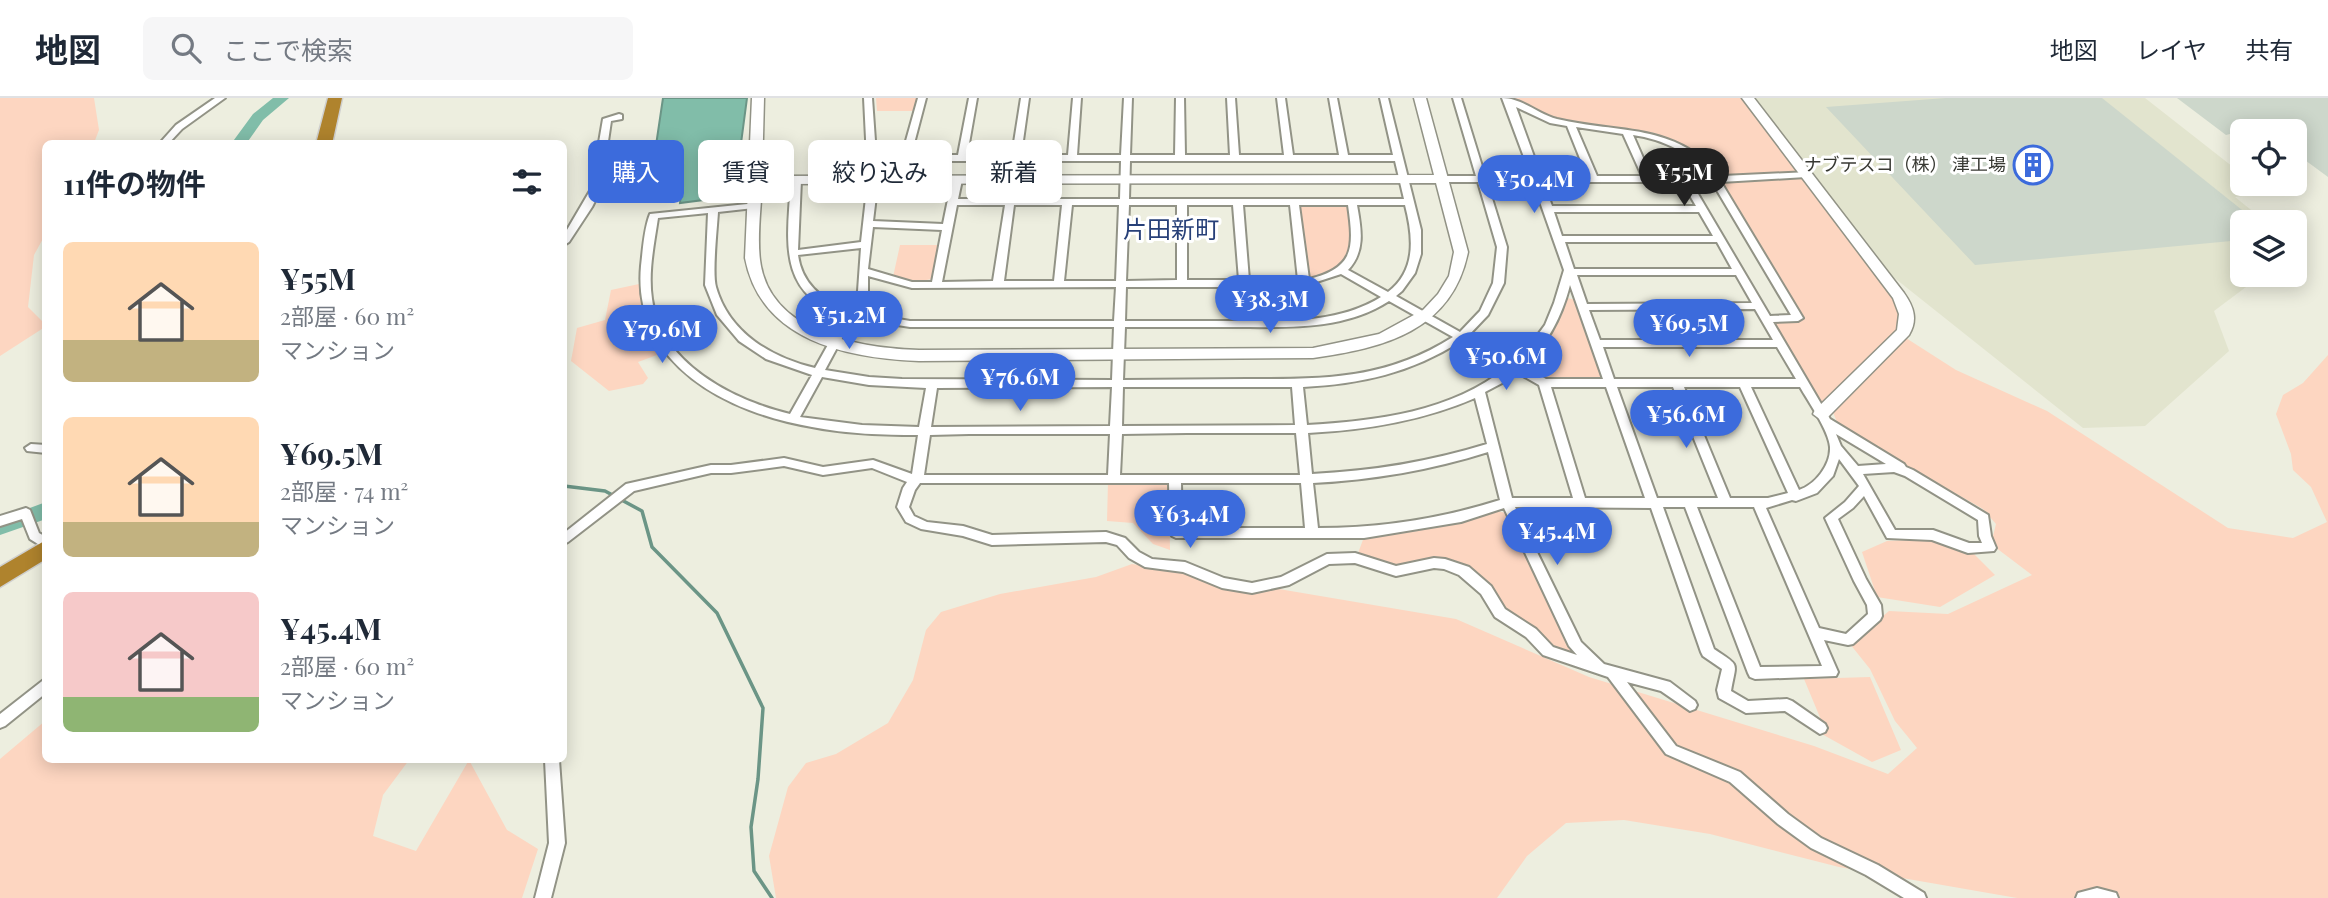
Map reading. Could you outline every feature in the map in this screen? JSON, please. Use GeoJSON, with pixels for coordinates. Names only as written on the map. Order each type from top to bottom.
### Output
{"type":"FeatureCollection","features":[{"type":"Feature","properties":{"kind":"highway"},"geometry":{"type":"LineString","coordinates":[[323,140],[335,98]]}},
{"type":"Feature","properties":{"kind":"highway"},"geometry":{"type":"LineString","coordinates":[[0,578],[42,549]]}},
{"type":"Feature","properties":{"kind":"street"},"geometry":{"type":"LineString","coordinates":[[167,140],[179,127],[221,98]]}},
{"type":"Feature","properties":{"kind":"street"},"geometry":{"type":"LineString","coordinates":[[757,140],[758,98]]}},
{"type":"Feature","properties":{"kind":"street"},"geometry":{"type":"LineString","coordinates":[[868,98],[871,140]]}},
{"type":"Feature","properties":{"kind":"street"},"geometry":{"type":"LineString","coordinates":[[911,140],[922,98]]}},
{"type":"Feature","properties":{"kind":"street"},"geometry":{"type":"LineString","coordinates":[[962,158],[973,98]]}},
{"type":"Feature","properties":{"kind":"street"},"geometry":{"type":"LineString","coordinates":[[1019,140],[1025,98]]}},
{"type":"Feature","properties":{"kind":"street"},"geometry":{"type":"LineString","coordinates":[[1072,158],[1077,98]]}},
{"type":"Feature","properties":{"kind":"street"},"geometry":{"type":"LineString","coordinates":[[1114,479],[1128,98]]}},
{"type":"Feature","properties":{"kind":"street"},"geometry":{"type":"LineString","coordinates":[[1180,98],[1180,158]]}},
{"type":"Feature","properties":{"kind":"street"},"geometry":{"type":"LineString","coordinates":[[1231,98],[1235,158]]}},
{"type":"Feature","properties":{"kind":"street"},"geometry":{"type":"LineString","coordinates":[[1282,98],[1289,158]]}},
{"type":"Feature","properties":{"kind":"street"},"geometry":{"type":"LineString","coordinates":[[1333,98],[1344,158]]}},
{"type":"Feature","properties":{"kind":"street"},"geometry":{"type":"LineString","coordinates":[[808,180],[796,180],[794,253],[797,271],[803,282],[820,299],[851,315],[874,321],[910,324],[1302,324],[1356,313],[1378,305],[1414,269],[1419,248],[1384,98]]}},
{"type":"Feature","properties":{"kind":"street"},"geometry":{"type":"LineString","coordinates":[[1420,98],[1460,244],[1459,271],[1448,292],[1424,317],[1372,342],[1328,351],[1118,353],[904,353],[835,344],[794,324],[774,310],[764,295],[754,275],[754,205],[653,216],[644,286],[649,314],[663,343],[696,376],[732,397],[793,419],[861,429],[1302,429],[1359,426],[1413,416],[1479,390],[1515,367],[1545,333],[1557,312],[1569,272]]}},
{"type":"Feature","properties":{"kind":"street"},"geometry":{"type":"LineString","coordinates":[[713,209],[708,274],[712,298],[724,317],[742,336],[764,351],[818,374],[871,382],[932,384],[1337,381],[1378,374],[1422,359],[1460,337],[1491,303],[1500,284],[1504,265],[1502,247],[1457,98]]}},
{"type":"Feature","properties":{"kind":"street"},"geometry":{"type":"LineString","coordinates":[[1748,98],[1899,296],[1908,317],[1903,332],[1824,418]]}},
{"type":"Feature","properties":{"kind":"street"},"geometry":{"type":"LineString","coordinates":[[1506,99],[1541,118],[1571,125],[1653,134],[1700,161],[1717,179],[1798,318],[1766,319]]}},
{"type":"Feature","properties":{"kind":"street"},"geometry":{"type":"LineString","coordinates":[[1506,99],[1560,239],[1569,272],[1708,652],[1729,666],[1731,674],[1723,688],[1724,694],[1730,700],[1746,706],[1787,705],[1820,728]]}},
{"type":"Feature","properties":{"kind":"street"},"geometry":{"type":"LineString","coordinates":[[567,237],[596,188],[607,119],[619,117]]}},
{"type":"Feature","properties":{"kind":"street"},"geometry":{"type":"LineString","coordinates":[[1571,125],[1593,179]]}},
{"type":"Feature","properties":{"kind":"street"},"geometry":{"type":"LineString","coordinates":[[1626,132],[1648,179]]}},
{"type":"Feature","properties":{"kind":"street"},"geometry":{"type":"LineString","coordinates":[[952,158],[966,158]]}},
{"type":"Feature","properties":{"kind":"street"},"geometry":{"type":"LineString","coordinates":[[1062,158],[1398,158]]}},
{"type":"Feature","properties":{"kind":"street"},"geometry":{"type":"LineString","coordinates":[[952,180],[1717,179],[1806,174]]}},
{"type":"Feature","properties":{"kind":"street"},"geometry":{"type":"LineString","coordinates":[[1685,179],[1824,418],[1836,448],[1855,470],[1891,535],[1933,534],[1968,548],[1990,548],[1984,536],[1984,519],[1824,418]]}},
{"type":"Feature","properties":{"kind":"street"},"geometry":{"type":"LineString","coordinates":[[936,285],[957,180]]}},
{"type":"Feature","properties":{"kind":"street"},"geometry":{"type":"LineString","coordinates":[[953,202],[966,202]]}},
{"type":"Feature","properties":{"kind":"street"},"geometry":{"type":"LineString","coordinates":[[1062,202],[1409,202]]}},
{"type":"Feature","properties":{"kind":"street"},"geometry":{"type":"LineString","coordinates":[[1059,284],[1067,202]]}},
{"type":"Feature","properties":{"kind":"street"},"geometry":{"type":"LineString","coordinates":[[1182,202],[1182,285]]}},
{"type":"Feature","properties":{"kind":"street"},"geometry":{"type":"LineString","coordinates":[[1238,202],[1244,285]]}},
{"type":"Feature","properties":{"kind":"street"},"geometry":{"type":"LineString","coordinates":[[1294,202],[1304,284]]}},
{"type":"Feature","properties":{"kind":"street"},"geometry":{"type":"LineString","coordinates":[[863,271],[900,284],[1304,284],[1327,278],[1353,259],[1358,246],[1352,202]]}},
{"type":"Feature","properties":{"kind":"street"},"geometry":{"type":"LineString","coordinates":[[793,419],[863,291],[871,203]]}},
{"type":"Feature","properties":{"kind":"street"},"geometry":{"type":"LineString","coordinates":[[998,285],[1010,203]]}},
{"type":"Feature","properties":{"kind":"street"},"geometry":{"type":"LineString","coordinates":[[1548,209],[1702,209]]}},
{"type":"Feature","properties":{"kind":"street"},"geometry":{"type":"LineString","coordinates":[[869,224],[948,227]]}},
{"type":"Feature","properties":{"kind":"street"},"geometry":{"type":"LineString","coordinates":[[1560,239],[1720,239]]}},
{"type":"Feature","properties":{"kind":"street"},"geometry":{"type":"LineString","coordinates":[[794,253],[866,244]]}},
{"type":"Feature","properties":{"kind":"street"},"geometry":{"type":"LineString","coordinates":[[1341,270],[1544,383],[1804,383]]}},
{"type":"Feature","properties":{"kind":"street"},"geometry":{"type":"LineString","coordinates":[[1569,272],[1739,272]]}},
{"type":"Feature","properties":{"kind":"street"},"geometry":{"type":"LineString","coordinates":[[1584,307],[1759,306]]}},
{"type":"Feature","properties":{"kind":"street"},"geometry":{"type":"LineString","coordinates":[[1597,344],[1780,343]]}},
{"type":"Feature","properties":{"kind":"street"},"geometry":{"type":"LineString","coordinates":[[1297,383],[1312,534]]}},
{"type":"Feature","properties":{"kind":"street"},"geometry":{"type":"LineString","coordinates":[[1544,383],[1581,504]]}},
{"type":"Feature","properties":{"kind":"street"},"geometry":{"type":"LineString","coordinates":[[932,384],[917,479],[909,488],[903,507],[910,519],[925,526],[963,531],[996,541],[1106,537],[1121,541],[1139,559],[1150,564],[1185,568],[1222,583],[1246,587],[1264,588],[1284,582],[1327,559],[1354,558],[1396,571],[1434,563],[1445,564],[1464,571],[1480,585],[1500,613],[1531,633],[1548,652],[1665,686],[1690,705]]}},
{"type":"Feature","properties":{"kind":"street"},"geometry":{"type":"LineString","coordinates":[[1677,384],[1726,503]]}},
{"type":"Feature","properties":{"kind":"street"},"geometry":{"type":"LineString","coordinates":[[1744,384],[1796,497]]}},
{"type":"Feature","properties":{"kind":"street"},"geometry":{"type":"LineString","coordinates":[[1479,390],[1507,502],[1576,646],[1606,670],[1671,750],[1735,777],[1815,843],[1872,870],[1918,898]]}},
{"type":"Feature","properties":{"kind":"street"},"geometry":{"type":"LineString","coordinates":[[567,537],[630,486],[711,469],[784,462],[822,471],[873,464],[906,478],[917,479],[1307,480],[1376,476],[1436,464],[1493,446]]}},
{"type":"Feature","properties":{"kind":"street"},"geometry":{"type":"LineString","coordinates":[[31,448],[42,449]]}},
{"type":"Feature","properties":{"kind":"street"},"geometry":{"type":"LineString","coordinates":[[1175,479],[1175,533],[1364,533],[1461,517],[1507,502],[1758,503],[1796,497],[1813,490],[1823,481],[1833,465],[1836,448]]}},
{"type":"Feature","properties":{"kind":"street"},"geometry":{"type":"LineString","coordinates":[[1855,470],[1894,468],[1909,473]]}},
{"type":"Feature","properties":{"kind":"street"},"geometry":{"type":"LineString","coordinates":[[1814,632],[1848,640],[1875,616],[1874,605],[1831,518],[1850,505],[1865,487]]}},
{"type":"Feature","properties":{"kind":"street"},"geometry":{"type":"LineString","coordinates":[[1690,504],[1755,673],[1831,671],[1758,503]]}},
{"type":"Feature","properties":{"kind":"street"},"geometry":{"type":"LineString","coordinates":[[0,521],[26,513],[34,536],[42,543]]}},
{"type":"Feature","properties":{"kind":"street"},"geometry":{"type":"LineString","coordinates":[[0,722],[42,687]]}},
{"type":"Feature","properties":{"kind":"street"},"geometry":{"type":"LineString","coordinates":[[543,898],[557,843],[552,763]]}},
{"type":"Feature","properties":{"kind":"street"},"geometry":{"type":"LineString","coordinates":[[2084,898],[2097,895],[2109,898]]}},
{"type":"Feature","properties":{"kind":"shaded area"},"geometry":{"type":"Polygon","coordinates":[[[0,98],[94,98],[99,130],[95,140],[42,140],[42,240],[34,255],[28,307],[42,321],[42,329],[0,356],[0,98]]]}},
{"type":"Feature","properties":{"kind":"shaded area"},"geometry":{"type":"Polygon","coordinates":[[[876,98],[918,98],[915,111],[877,111],[876,98]]]}},
{"type":"Feature","properties":{"kind":"shaded area"},"geometry":{"type":"Polygon","coordinates":[[[1509,98],[1744,98],[1895,298],[1900,319],[1895,331],[1956,370],[2047,411],[2228,528],[2293,538],[2327,522],[2311,487],[2293,470],[2291,454],[2276,414],[2283,395],[2303,383],[2328,355],[2328,898],[2017,898],[1839,867],[1710,834],[1624,820],[1566,823],[1527,856],[1497,898],[776,898],[769,856],[788,787],[806,763],[836,754],[888,723],[913,680],[926,630],[941,612],[1000,594],[1096,577],[1132,564],[1456,619],[1589,677],[1814,746],[1888,774],[1917,748],[1895,721],[1870,669],[1850,644],[1889,611],[1948,614],[2032,575],[1991,544],[1996,524],[1983,509],[1839,427],[1828,400],[1821,406],[1774,325],[1778,321],[1803,320],[1720,184],[1722,181],[1703,159],[1655,133],[1562,121],[1509,98]]]}},
{"type":"Feature","properties":{"kind":"shaded area"},"geometry":{"type":"Polygon","coordinates":[[[1754,98],[2145,98],[2230,165],[2230,196],[2243,196],[2235,197],[2251,210],[2230,210],[2230,287],[2246,287],[2214,311],[2229,351],[2145,426],[2083,428],[1882,268],[1754,98]]]}},
{"type":"Feature","properties":{"kind":"shaded area"},"geometry":{"type":"Polygon","coordinates":[[[1303,204],[1348,206],[1352,235],[1350,251],[1340,265],[1330,272],[1314,277],[1308,276],[1299,207],[1303,204]]]}},
{"type":"Feature","properties":{"kind":"shaded area"},"geometry":{"type":"Polygon","coordinates":[[[900,245],[939,245],[932,279],[915,282],[893,277],[900,245]]]}},
{"type":"Feature","properties":{"kind":"shaded area"},"geometry":{"type":"Polygon","coordinates":[[[639,284],[647,320],[665,352],[638,362],[648,378],[643,384],[609,391],[571,361],[577,328],[605,320],[611,290],[639,284]]]}},
{"type":"Feature","properties":{"kind":"shaded area"},"geometry":{"type":"Polygon","coordinates":[[[1567,298],[1576,300],[1603,375],[1598,380],[1546,379],[1526,369],[1525,363],[1550,336],[1567,298]]]}},
{"type":"Feature","properties":{"kind":"shaded area"},"geometry":{"type":"Polygon","coordinates":[[[1108,482],[1169,483],[1170,550],[1153,544],[1133,523],[1107,521],[1108,482]]]}},
{"type":"Feature","properties":{"kind":"shaded area"},"geometry":{"type":"Polygon","coordinates":[[[1497,511],[1506,513],[1571,649],[1577,650],[1588,660],[1551,649],[1512,618],[1466,567],[1393,568],[1357,556],[1364,537],[1418,531],[1497,511]]]}},
{"type":"Feature","properties":{"kind":"shaded area"},"geometry":{"type":"Polygon","coordinates":[[[1931,539],[1971,551],[1995,575],[1940,607],[1877,597],[1862,552],[1887,541],[1931,539]]]}},
{"type":"Feature","properties":{"kind":"shaded area"},"geometry":{"type":"Polygon","coordinates":[[[1870,677],[1901,750],[1872,762],[1820,733],[1824,727],[1804,679],[1870,677]]]}},
{"type":"Feature","properties":{"kind":"shaded area"},"geometry":{"type":"Polygon","coordinates":[[[42,724],[42,763],[407,763],[383,795],[373,836],[416,851],[467,763],[471,763],[507,830],[538,849],[522,898],[0,898],[0,759],[42,724]]]}},
{"type":"Feature","properties":{"kind":"water"},"geometry":{"type":"Polygon","coordinates":[[[663,98],[747,98],[741,140],[698,140],[698,201],[684,202],[684,140],[657,140],[663,98]]]}},
{"type":"Feature","properties":{"kind":"building","name":"ナブテスコ（株） 津工場"},"geometry":{"type":"Polygon","coordinates":[[[1946,98],[2102,98],[2242,210],[2230,210],[2230,241],[1975,265],[1826,107],[1946,98]]]}},
{"type":"Feature","properties":{"kind":"building"},"geometry":{"type":"Polygon","coordinates":[[[2177,98],[2328,98],[2328,177],[2307,162],[2307,119],[2230,119],[2230,134],[2226,135],[2177,98]]]}},
{"type":"Feature","properties":{"kind":"waterway"},"geometry":{"type":"LineString","coordinates":[[241,140],[258,117],[282,98]]}},
{"type":"Feature","properties":{"kind":"waterway"},"geometry":{"type":"LineString","coordinates":[[567,486],[605,491],[642,511],[652,547],[717,613],[763,708],[758,779],[751,827],[754,871],[772,898]]}},
{"type":"Feature","properties":{"kind":"waterway"},"geometry":{"type":"LineString","coordinates":[[0,527],[42,511]]}},
{"type":"Feature","properties":{"kind":"place","name":"ナブテスコ（株） 津工場"},"geometry":{"type":"Point","coordinates":[2033,165]}},
{"type":"Feature","properties":{"kind":"district","name":"片田新町"},"geometry":{"type":"Point","coordinates":[1171,230]}}]}
